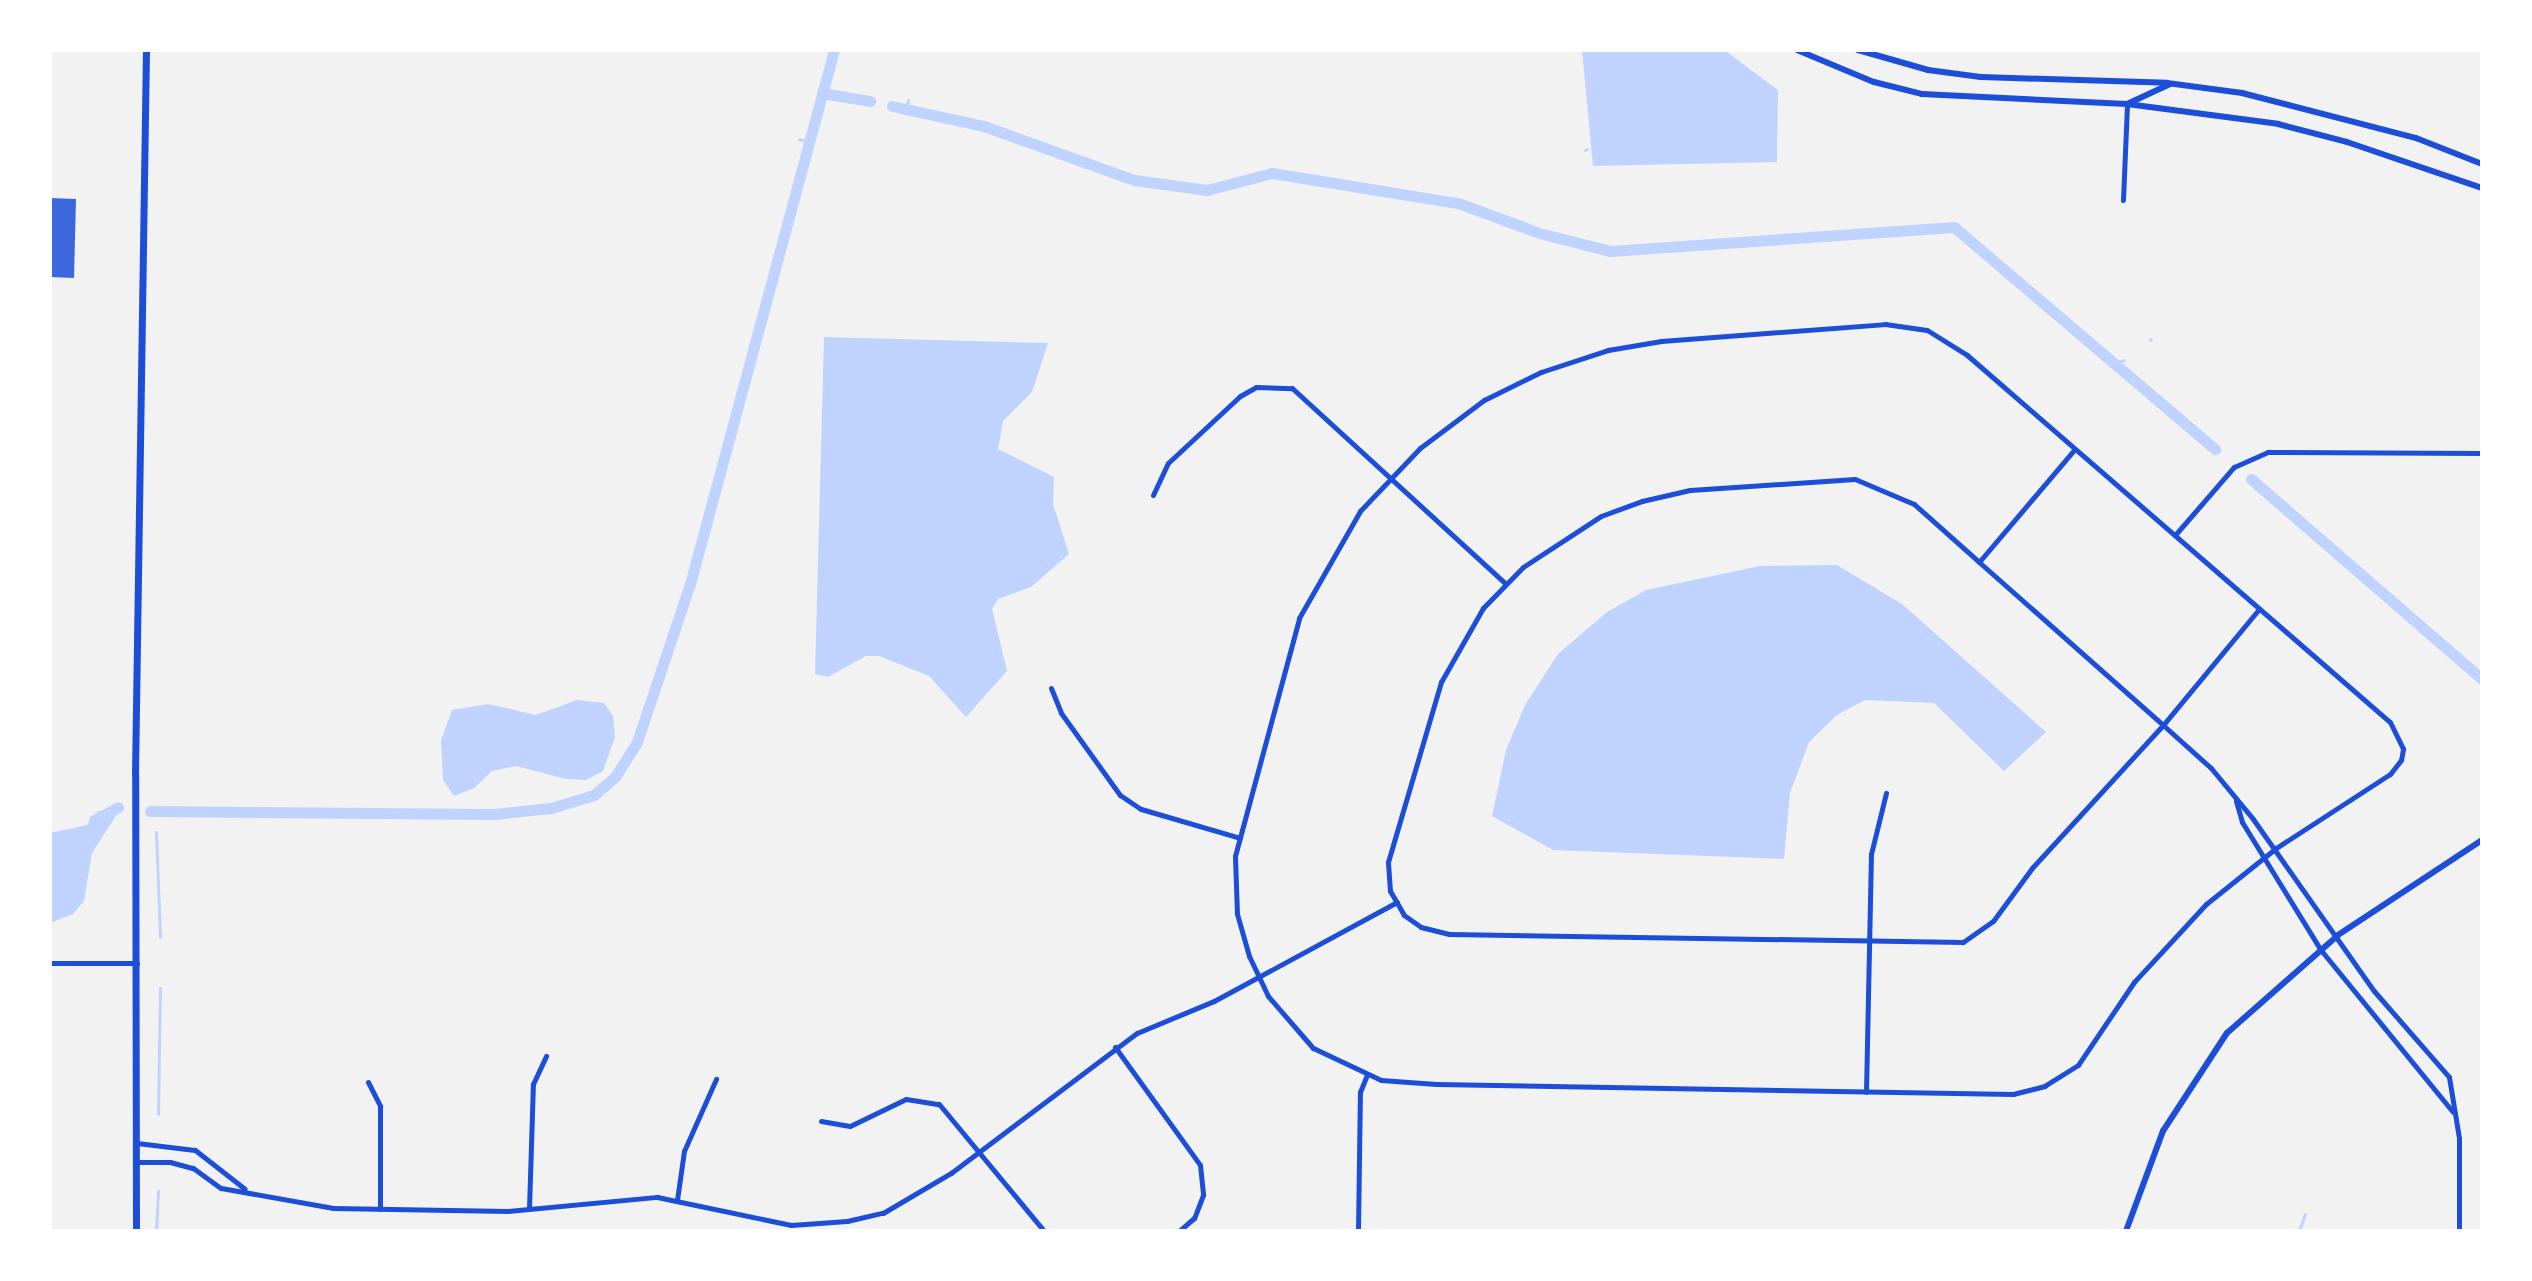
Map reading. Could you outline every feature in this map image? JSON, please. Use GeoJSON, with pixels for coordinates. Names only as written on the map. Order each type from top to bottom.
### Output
{"type":"FeatureCollection","features":[{"type":"Feature","properties":{"kind":"main road"},"geometry":{"type":"LineString","coordinates":[[136,1231],[139,963],[135,774],[146,50]]}},
{"type":"Feature","properties":{"kind":"street"},"geometry":{"type":"LineString","coordinates":[[1797,50],[1874,82],[1922,94],[2127,104],[2278,124],[2347,142],[2482,188]]}},
{"type":"Feature","properties":{"kind":"street"},"geometry":{"type":"LineString","coordinates":[[1858,50],[1928,70],[1981,77],[2173,83],[2324,111],[2482,164]]}},
{"type":"Feature","properties":{"kind":"street"},"geometry":{"type":"LineString","coordinates":[[2127,104],[2173,83]]}},
{"type":"Feature","properties":{"kind":"street"},"geometry":{"type":"LineString","coordinates":[[2123,200],[2127,104]]}},
{"type":"Feature","properties":{"kind":"street"},"geometry":{"type":"LineString","coordinates":[[1885,324],[1927,330],[1967,355],[2075,449],[2390,722],[2403,749],[2390,774],[2264,857],[2167,943],[2134,982],[2096,1042],[2063,1079],[2013,1094],[1436,1084],[1367,1075],[1313,1048],[1289,1024],[1259,977],[1237,914],[1233,884],[1240,838],[1299,618],[1360,511],[1420,448],[1484,400],[1541,372],[1608,350],[1661,341],[1885,324]]}},
{"type":"Feature","properties":{"kind":"street"},"geometry":{"type":"LineString","coordinates":[[1153,495],[1168,463],[1230,405],[1256,387],[1274,385],[1304,396],[1506,584]]}},
{"type":"Feature","properties":{"kind":"street"},"geometry":{"type":"LineString","coordinates":[[1979,562],[2075,449]]}},
{"type":"Feature","properties":{"kind":"street"},"geometry":{"type":"LineString","coordinates":[[2175,535],[2234,467],[2268,452],[2482,453]]}},
{"type":"Feature","properties":{"kind":"street"},"geometry":{"type":"LineString","coordinates":[[2259,609],[2163,725],[1974,937],[1951,943],[1449,934],[1421,927],[1397,902],[1388,862],[1420,742],[1459,645],[1506,584],[1558,541],[1601,516],[1642,501],[1690,490],[1855,479],[1914,504],[2163,725],[2211,768],[2276,848],[2374,991],[2449,1077],[2459,1138],[2459,1231]]}},
{"type":"Feature","properties":{"kind":"street"},"geometry":{"type":"LineString","coordinates":[[1051,688],[1061,713],[1120,795],[1141,809],[1240,838]]}},
{"type":"Feature","properties":{"kind":"street"},"geometry":{"type":"LineString","coordinates":[[1866,1092],[1873,829],[1886,793]]}},
{"type":"Feature","properties":{"kind":"street"},"geometry":{"type":"LineString","coordinates":[[2235,800],[2264,857],[2320,949],[2454,1113]]}},
{"type":"Feature","properties":{"kind":"street"},"geometry":{"type":"LineString","coordinates":[[2126,1231],[2163,1131],[2200,1068],[2255,1003],[2338,935],[2482,840]]}},
{"type":"Feature","properties":{"kind":"street"},"geometry":{"type":"LineString","coordinates":[[137,1162],[170,1162],[193,1168],[221,1188],[246,1190],[283,1203],[380,1209],[529,1209],[645,1198],[677,1200],[791,1225],[847,1221],[883,1213],[911,1199],[981,1150],[1115,1047],[1259,977],[1397,902]]}},
{"type":"Feature","properties":{"kind":"street"},"geometry":{"type":"LineString","coordinates":[[50,963],[139,963]]}},
{"type":"Feature","properties":{"kind":"street"},"geometry":{"type":"LineString","coordinates":[[1115,1047],[1200,1165],[1203,1195],[1194,1218],[1179,1231]]}},
{"type":"Feature","properties":{"kind":"street"},"geometry":{"type":"LineString","coordinates":[[529,1209],[533,1084],[546,1056]]}},
{"type":"Feature","properties":{"kind":"street"},"geometry":{"type":"LineString","coordinates":[[1358,1231],[1360,1092],[1367,1075]]}},
{"type":"Feature","properties":{"kind":"street"},"geometry":{"type":"LineString","coordinates":[[677,1200],[684,1151],[716,1079]]}},
{"type":"Feature","properties":{"kind":"street"},"geometry":{"type":"LineString","coordinates":[[368,1082],[380,1106],[380,1209]]}},
{"type":"Feature","properties":{"kind":"street"},"geometry":{"type":"LineString","coordinates":[[821,1121],[850,1126],[892,1103],[921,1100],[953,1115],[1044,1231]]}},
{"type":"Feature","properties":{"kind":"street"},"geometry":{"type":"LineString","coordinates":[[137,1143],[195,1150],[230,1172],[246,1190]]}},
{"type":"Feature","properties":{"kind":"water"},"geometry":{"type":"Polygon","coordinates":[[[1582,50],[1724,50],[1778,90],[1777,162],[1593,166],[1582,50]]]}},
{"type":"Feature","properties":{"kind":"water"},"geometry":{"type":"Polygon","coordinates":[[[824,337],[1048,343],[1032,392],[1003,421],[998,449],[1054,477],[1053,504],[1069,554],[1031,587],[998,599],[992,609],[1007,671],[966,717],[929,676],[879,656],[866,656],[828,677],[815,674],[824,337]]]}},
{"type":"Feature","properties":{"kind":"water"},"geometry":{"type":"Polygon","coordinates":[[[1837,565],[1902,604],[2046,732],[2004,771],[1934,703],[1865,700],[1837,715],[1809,742],[1790,793],[1784,859],[1553,850],[1492,816],[1506,750],[1525,705],[1558,654],[1607,612],[1646,590],[1760,566],[1837,565]]]}},
{"type":"Feature","properties":{"kind":"water"},"geometry":{"type":"Polygon","coordinates":[[[577,700],[604,703],[613,716],[615,737],[603,771],[586,780],[566,779],[516,766],[492,771],[474,788],[454,796],[443,780],[441,741],[452,710],[488,704],[536,715],[577,700]]]}},
{"type":"Feature","properties":{"kind":"water"},"geometry":{"type":"Polygon","coordinates":[[[98,811],[119,811],[92,853],[84,901],[73,914],[50,923],[50,833],[87,825],[98,811]]]}},
{"type":"Feature","properties":{"kind":"building"},"geometry":{"type":"Polygon","coordinates":[[[50,198],[76,199],[74,278],[50,277],[50,198]]]}},
{"type":"Feature","properties":{"kind":"waterway"},"geometry":{"type":"LineString","coordinates":[[150,811],[494,814],[551,808],[594,795],[615,777],[637,742],[690,584],[834,50]]}},
{"type":"Feature","properties":{"kind":"waterway"},"geometry":{"type":"LineString","coordinates":[[822,93],[870,101]]}},
{"type":"Feature","properties":{"kind":"waterway"},"geometry":{"type":"LineString","coordinates":[[906,109],[908,100]]}},
{"type":"Feature","properties":{"kind":"waterway"},"geometry":{"type":"LineString","coordinates":[[892,106],[984,126],[1134,180],[1207,190],[1272,173],[1458,203],[1539,233],[1610,251],[1954,227],[2215,449]]}},
{"type":"Feature","properties":{"kind":"waterway"},"geometry":{"type":"LineString","coordinates":[[799,139],[809,142]]}},
{"type":"Feature","properties":{"kind":"waterway"},"geometry":{"type":"LineString","coordinates":[[2119,362],[2124,360]]}},
{"type":"Feature","properties":{"kind":"waterway"},"geometry":{"type":"LineString","coordinates":[[2251,479],[2482,679]]}},
{"type":"Feature","properties":{"kind":"waterway"},"geometry":{"type":"LineString","coordinates":[[94,820],[118,807]]}},
{"type":"Feature","properties":{"kind":"waterway"},"geometry":{"type":"LineString","coordinates":[[156,832],[160,937]]}},
{"type":"Feature","properties":{"kind":"waterway"},"geometry":{"type":"LineString","coordinates":[[158,1114],[160,988]]}},
{"type":"Feature","properties":{"kind":"waterway"},"geometry":{"type":"LineString","coordinates":[[156,1231],[158,1191]]}},
{"type":"Feature","properties":{"kind":"waterway"},"geometry":{"type":"LineString","coordinates":[[2299,1231],[2305,1214]]}}]}
